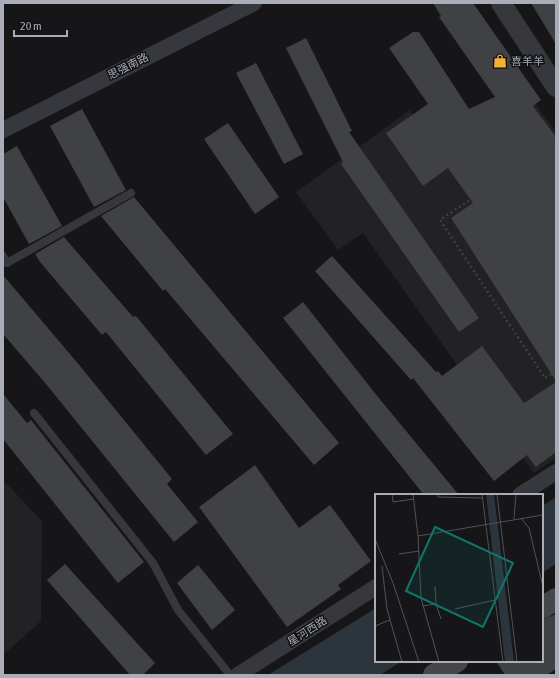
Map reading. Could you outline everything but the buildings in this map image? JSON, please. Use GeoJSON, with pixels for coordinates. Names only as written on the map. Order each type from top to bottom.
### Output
{"type":"FeatureCollection","features":[{"type":"Feature","properties":{"kind":"main road"},"geometry":{"type":"LineString","coordinates":[[543,607],[556,599]]}},
{"type":"Feature","properties":{"kind":"main road"},"geometry":{"type":"LineString","coordinates":[[434,675],[455,662]]}},
{"type":"Feature","properties":{"kind":"street","name":"思强南路"},"geometry":{"type":"LineString","coordinates":[[3,130],[254,3]]}},
{"type":"Feature","properties":{"kind":"street"},"geometry":{"type":"LineString","coordinates":[[502,3],[556,87]]}},
{"type":"Feature","properties":{"kind":"street"},"geometry":{"type":"LineString","coordinates":[[522,494],[556,472]]}},
{"type":"Feature","properties":{"kind":"street","name":"星河西路"},"geometry":{"type":"LineString","coordinates":[[238,675],[375,588]]}},
{"type":"Feature","properties":{"kind":"lane"},"geometry":{"type":"LineString","coordinates":[[4,262],[131,193]]}},
{"type":"Feature","properties":{"kind":"lane"},"geometry":{"type":"LineString","coordinates":[[34,413],[153,563],[178,610],[230,675]]}},
{"type":"Feature","properties":{"kind":"path"},"geometry":{"type":"LineString","coordinates":[[556,142],[440,220],[545,378],[556,371]]}},
{"type":"Feature","properties":{"kind":"shaded area"},"geometry":{"type":"Polygon","coordinates":[[[533,101],[556,132],[556,458],[534,473],[363,233],[338,250],[296,192],[410,110],[447,162],[533,101]]]}},
{"type":"Feature","properties":{"kind":"shaded area"},"geometry":{"type":"Polygon","coordinates":[[[3,480],[42,521],[41,621],[3,655],[3,480]]]}},
{"type":"Feature","properties":{"kind":"shaded area"},"geometry":{"type":"Polygon","coordinates":[[[556,497],[556,564],[543,572],[543,505],[556,497]]]}},
{"type":"Feature","properties":{"kind":"shaded area"},"geometry":{"type":"Polygon","coordinates":[[[375,609],[375,662],[400,662],[380,675],[268,675],[375,609]]]}},
{"type":"Feature","properties":{"kind":"place","name":"喜羊羊"},"geometry":{"type":"Point","coordinates":[500,61]}}]}
